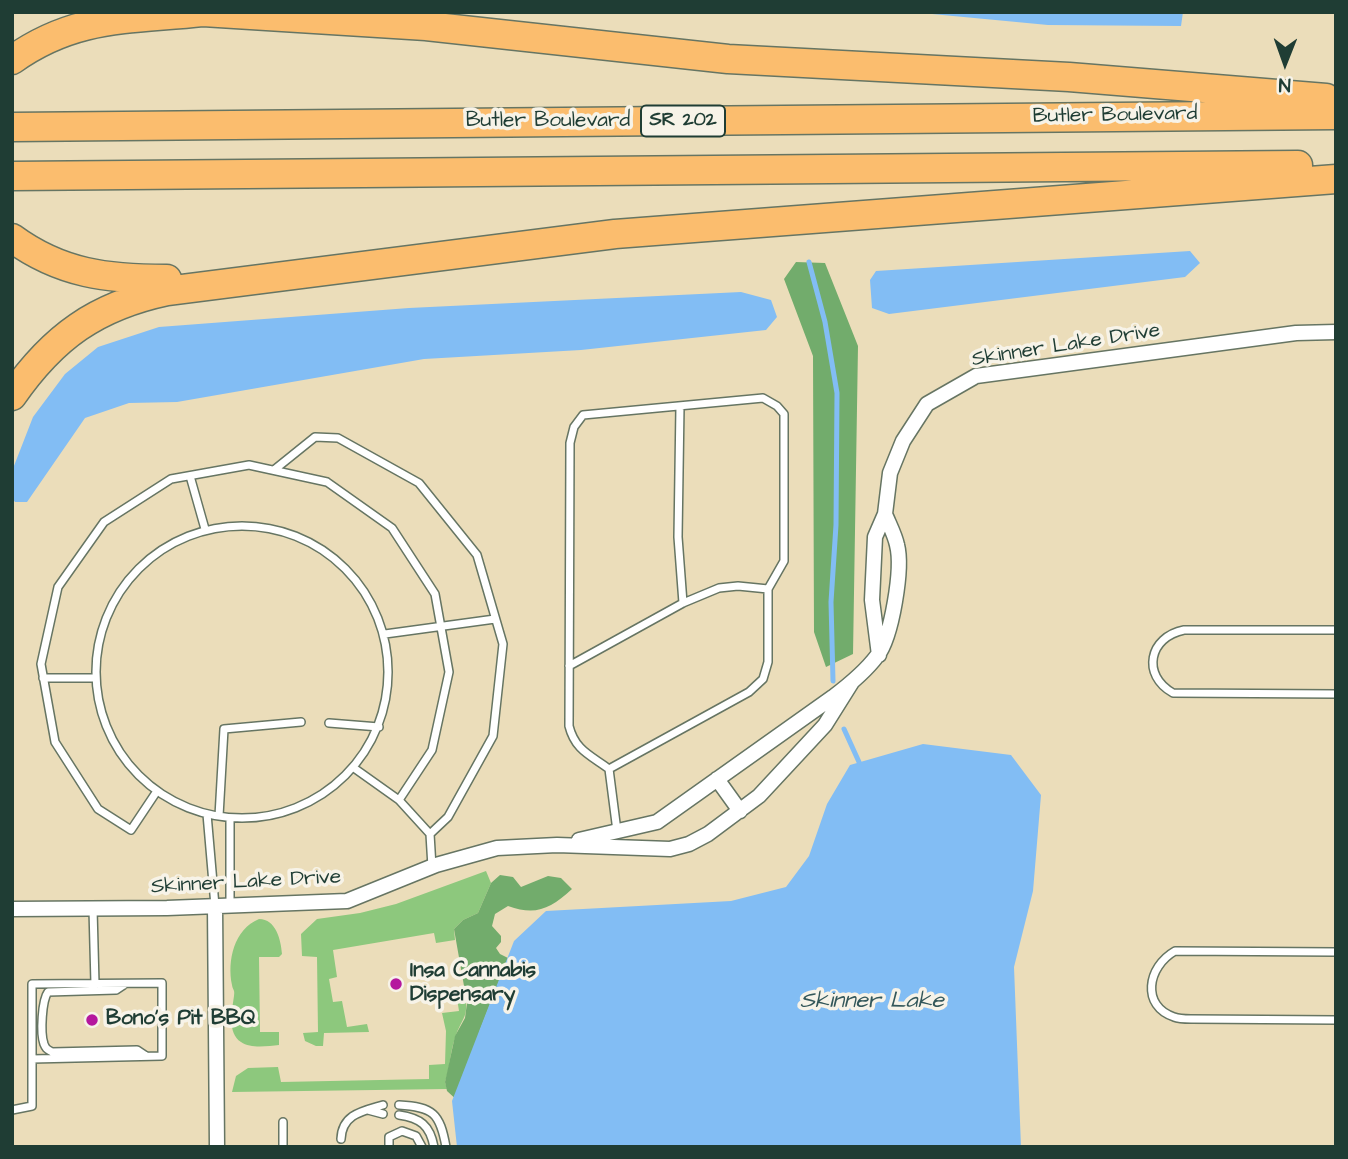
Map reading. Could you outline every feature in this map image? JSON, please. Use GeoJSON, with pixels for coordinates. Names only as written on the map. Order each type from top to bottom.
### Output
{"type":"FeatureCollection","features":[{"type":"Feature","properties":{"kind":"highway"},"geometry":{"type":"LineString","coordinates":[[12,60],[43,41],[91,23],[202,12],[426,26],[728,59],[1069,77],[1336,99]]}},
{"type":"Feature","properties":{"kind":"highway","name":"Butler Boulevard"},"geometry":{"type":"LineString","coordinates":[[21,127],[1336,114]]}},
{"type":"Feature","properties":{"kind":"highway"},"geometry":{"type":"LineString","coordinates":[[22,175],[1336,164]]}},
{"type":"Feature","properties":{"kind":"highway"},"geometry":{"type":"LineString","coordinates":[[12,396],[38,361],[57,342],[102,311],[136,297],[156,293],[615,234],[1336,178]]}},
{"type":"Feature","properties":{"kind":"highway"},"geometry":{"type":"LineString","coordinates":[[12,238],[52,262],[81,272],[113,278],[257,278]]}},
{"type":"Feature","properties":{"kind":"street","name":"Skinner Lake Drive"},"geometry":{"type":"LineString","coordinates":[[879,655],[872,600],[874,537],[885,514],[890,473],[903,441],[927,404],[976,376],[1296,333],[1336,332]]}},
{"type":"Feature","properties":{"kind":"street","name":"Skinner Lake Drive"},"geometry":{"type":"LineString","coordinates":[[557,845],[657,822],[852,682],[879,655],[895,609],[897,576],[898,547],[885,514]]}},
{"type":"Feature","properties":{"kind":"street","name":"Skinner Lake Drive"},"geometry":{"type":"LineString","coordinates":[[12,909],[346,901],[432,867],[497,848],[557,845],[670,849],[689,844],[708,834],[759,796],[825,725],[852,682]]}},
{"type":"Feature","properties":{"kind":"street"},"geometry":{"type":"LineString","coordinates":[[717,779],[740,811]]}},
{"type":"Feature","properties":{"kind":"street"},"geometry":{"type":"LineString","coordinates":[[216,1147],[222,906]]}},
{"type":"Feature","properties":{"kind":"lane"},"geometry":{"type":"LineString","coordinates":[[763,398],[777,406],[784,414],[785,561],[768,589],[768,662],[764,679],[749,692],[609,769],[587,755],[573,741],[569,726],[570,443],[574,427],[583,415],[763,398]]}},
{"type":"Feature","properties":{"kind":"lane"},"geometry":{"type":"LineString","coordinates":[[680,406],[678,537],[683,603]]}},
{"type":"Feature","properties":{"kind":"lane"},"geometry":{"type":"LineString","coordinates":[[274,470],[315,437],[338,439],[419,483],[477,555],[503,644],[493,736],[448,817],[430,834]]}},
{"type":"Feature","properties":{"kind":"lane"},"geometry":{"type":"LineString","coordinates":[[157,791],[131,831],[98,809],[55,742],[41,664],[58,587],[104,522],[171,479],[249,465],[327,482],[392,528],[435,594],[449,672],[432,750],[400,800]]}},
{"type":"Feature","properties":{"kind":"lane"},"geometry":{"type":"LineString","coordinates":[[190,476],[205,529]]}},
{"type":"Feature","properties":{"kind":"lane"},"geometry":{"type":"LineString","coordinates":[[250,525],[296,534],[335,558],[366,592],[385,634],[390,681],[379,727],[354,768],[328,791],[298,807],[265,817],[230,818],[181,805],[157,791],[125,761],[103,722],[95,678],[98,638],[113,601],[136,569],[168,545],[205,529],[250,525]]}},
{"type":"Feature","properties":{"kind":"lane"},"geometry":{"type":"LineString","coordinates":[[569,666],[683,603],[719,588],[738,586],[768,589]]}},
{"type":"Feature","properties":{"kind":"lane"},"geometry":{"type":"LineString","coordinates":[[385,634],[495,619]]}},
{"type":"Feature","properties":{"kind":"lane"},"geometry":{"type":"LineString","coordinates":[[1336,630],[1184,630],[1165,637],[1158,645],[1153,658],[1158,681],[1173,693],[1336,694]]}},
{"type":"Feature","properties":{"kind":"lane"},"geometry":{"type":"LineString","coordinates":[[43,678],[95,678]]}},
{"type":"Feature","properties":{"kind":"lane"},"geometry":{"type":"LineString","coordinates":[[219,816],[224,729],[301,722]]}},
{"type":"Feature","properties":{"kind":"lane"},"geometry":{"type":"LineString","coordinates":[[329,723],[379,727]]}},
{"type":"Feature","properties":{"kind":"lane"},"geometry":{"type":"LineString","coordinates":[[354,768],[400,800],[430,834],[432,867]]}},
{"type":"Feature","properties":{"kind":"lane"},"geometry":{"type":"LineString","coordinates":[[609,769],[617,831]]}},
{"type":"Feature","properties":{"kind":"lane"},"geometry":{"type":"LineString","coordinates":[[207,814],[222,906]]}},
{"type":"Feature","properties":{"kind":"lane"},"geometry":{"type":"LineString","coordinates":[[222,906],[230,818]]}},
{"type":"Feature","properties":{"kind":"lane"},"geometry":{"type":"LineString","coordinates":[[93,909],[95,984]]}},
{"type":"Feature","properties":{"kind":"lane"},"geometry":{"type":"LineString","coordinates":[[1336,952],[1175,951],[1157,966],[1152,988],[1156,1002],[1162,1010],[1174,1017],[1191,1020],[1336,1020]]}},
{"type":"Feature","properties":{"kind":"lane"},"geometry":{"type":"LineString","coordinates":[[126,983],[116,990],[48,992],[43,1003],[43,1042],[52,1052],[137,1050],[146,1056]]}},
{"type":"Feature","properties":{"kind":"lane"},"geometry":{"type":"LineString","coordinates":[[12,1110],[32,1107],[32,1059],[32,984],[162,983],[162,1056],[32,1059]]}},
{"type":"Feature","properties":{"kind":"lane"},"geometry":{"type":"LineString","coordinates":[[341,1139],[341,1130],[350,1117],[357,1112],[383,1105]]}},
{"type":"Feature","properties":{"kind":"lane"},"geometry":{"type":"LineString","coordinates":[[399,1105],[421,1106],[439,1118],[446,1147]]}},
{"type":"Feature","properties":{"kind":"lane"},"geometry":{"type":"LineString","coordinates":[[368,1110],[383,1114]]}},
{"type":"Feature","properties":{"kind":"lane"},"geometry":{"type":"LineString","coordinates":[[399,1115],[415,1117],[422,1122],[431,1134],[434,1147]]}},
{"type":"Feature","properties":{"kind":"lane"},"geometry":{"type":"LineString","coordinates":[[283,1147],[284,1122]]}},
{"type":"Feature","properties":{"kind":"lane"},"geometry":{"type":"LineString","coordinates":[[389,1147],[389,1137],[402,1131],[416,1136],[422,1147]]}},
{"type":"Feature","properties":{"kind":"green space"},"geometry":{"type":"Polygon","coordinates":[[[796,262],[825,263],[858,346],[853,654],[826,667],[814,632],[813,356],[784,279],[796,262]]]}},
{"type":"Feature","properties":{"kind":"green space"},"geometry":{"type":"Polygon","coordinates":[[[486,871],[491,883],[478,913],[463,920],[454,929],[455,940],[436,943],[434,933],[333,950],[337,977],[329,979],[333,1002],[342,1001],[347,1027],[367,1024],[369,1032],[324,1033],[323,1046],[305,1041],[303,1033],[318,1032],[317,957],[302,956],[301,934],[317,919],[360,913],[396,904],[486,871]]]}},
{"type":"Feature","properties":{"kind":"green space"},"geometry":{"type":"Polygon","coordinates":[[[500,875],[513,877],[521,887],[548,876],[561,878],[572,889],[557,902],[542,909],[527,910],[508,906],[495,914],[492,926],[501,936],[501,942],[496,948],[508,958],[480,1030],[459,1102],[447,1091],[445,1082],[455,1036],[465,1018],[467,1003],[454,929],[463,920],[478,913],[491,883],[500,875]]]}},
{"type":"Feature","properties":{"kind":"green space"},"geometry":{"type":"Polygon","coordinates":[[[259,919],[270,922],[273,926],[279,937],[282,954],[279,957],[259,957],[260,1032],[279,1032],[279,1045],[250,1046],[237,1038],[232,1027],[234,992],[231,966],[234,947],[244,930],[259,919]]]}},
{"type":"Feature","properties":{"kind":"green space"},"geometry":{"type":"Polygon","coordinates":[[[464,991],[466,1012],[453,1044],[445,1082],[447,1089],[232,1092],[236,1076],[248,1068],[278,1067],[281,1082],[429,1079],[429,1065],[445,1064],[446,1031],[442,1013],[459,1011],[456,992],[464,991]]]}},
{"type":"Feature","properties":{"kind":"water"},"geometry":{"type":"Polygon","coordinates":[[[911,12],[1183,12],[1181,26],[1048,25],[911,12]]]}},
{"type":"Feature","properties":{"kind":"water"},"geometry":{"type":"Polygon","coordinates":[[[1190,251],[1200,263],[1185,277],[889,314],[872,308],[870,280],[876,271],[1190,251]]]}},
{"type":"Feature","properties":{"kind":"water"},"geometry":{"type":"Polygon","coordinates":[[[741,292],[771,300],[777,317],[766,330],[581,350],[424,359],[177,402],[129,403],[85,418],[27,502],[15,502],[12,498],[12,471],[33,417],[65,374],[98,347],[159,327],[409,308],[741,292]]]}},
{"type":"Feature","properties":{"kind":"water","name":"Skinner Lake"},"geometry":{"type":"Polygon","coordinates":[[[923,744],[1011,755],[1041,795],[1033,891],[1014,967],[1021,1147],[457,1147],[452,1101],[514,941],[546,911],[731,901],[786,887],[809,856],[827,804],[850,765],[923,744]]]}},
{"type":"Feature","properties":{"kind":"waterway"},"geometry":{"type":"LineString","coordinates":[[809,262],[825,322],[837,393],[836,525],[831,602],[833,681]]}},
{"type":"Feature","properties":{"kind":"waterway"},"geometry":{"type":"LineString","coordinates":[[844,729],[859,762]]}},
{"type":"Feature","properties":{"kind":"place","name":"Insa Cannabis Dispensary"},"geometry":{"type":"Point","coordinates":[396,984]}},
{"type":"Feature","properties":{"kind":"place","name":"Bono's Pit BBQ"},"geometry":{"type":"Point","coordinates":[92,1020]}}]}
